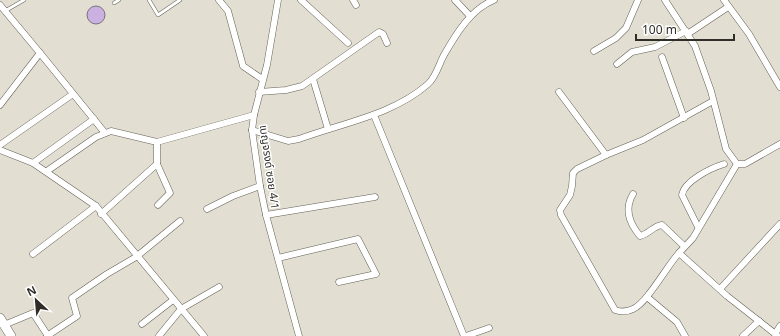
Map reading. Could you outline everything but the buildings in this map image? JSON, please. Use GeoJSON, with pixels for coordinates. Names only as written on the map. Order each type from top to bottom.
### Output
{"type":"FeatureCollection","features":[{"type":"Feature","properties":{"kind":"street"},"geometry":{"type":"LineString","coordinates":[[219,0],[230,18],[243,66],[262,79]]}},
{"type":"Feature","properties":{"kind":"street","name":"เบญจรงด์ ซอย 4/1"},"geometry":{"type":"LineString","coordinates":[[278,0],[252,130],[260,186],[266,215],[299,336]]}},
{"type":"Feature","properties":{"kind":"street"},"geometry":{"type":"LineString","coordinates":[[301,0],[348,43]]}},
{"type":"Feature","properties":{"kind":"street"},"geometry":{"type":"LineString","coordinates":[[455,0],[470,16]]}},
{"type":"Feature","properties":{"kind":"street"},"geometry":{"type":"LineString","coordinates":[[252,130],[288,140],[374,115],[407,98],[428,84],[444,55],[470,16],[481,6],[494,0]]}},
{"type":"Feature","properties":{"kind":"street"},"geometry":{"type":"LineString","coordinates":[[594,52],[616,38],[626,28],[638,0]]}},
{"type":"Feature","properties":{"kind":"street"},"geometry":{"type":"LineString","coordinates":[[665,0],[695,46],[713,101],[726,149],[737,164]]}},
{"type":"Feature","properties":{"kind":"street"},"geometry":{"type":"LineString","coordinates":[[724,0],[749,34],[780,87]]}},
{"type":"Feature","properties":{"kind":"street"},"geometry":{"type":"LineString","coordinates":[[0,5],[105,133]]}},
{"type":"Feature","properties":{"kind":"street"},"geometry":{"type":"LineString","coordinates":[[617,64],[632,52],[655,46],[687,32],[728,7]]}},
{"type":"Feature","properties":{"kind":"street"},"geometry":{"type":"LineString","coordinates":[[259,92],[286,90],[302,86],[379,32],[383,34],[387,43]]}},
{"type":"Feature","properties":{"kind":"street"},"geometry":{"type":"LineString","coordinates":[[0,104],[40,53]]}},
{"type":"Feature","properties":{"kind":"street"},"geometry":{"type":"LineString","coordinates":[[662,57],[684,118]]}},
{"type":"Feature","properties":{"kind":"street"},"geometry":{"type":"LineString","coordinates":[[313,79],[328,129]]}},
{"type":"Feature","properties":{"kind":"street"},"geometry":{"type":"LineString","coordinates":[[559,92],[606,155]]}},
{"type":"Feature","properties":{"kind":"street"},"geometry":{"type":"LineString","coordinates":[[0,145],[73,94]]}},
{"type":"Feature","properties":{"kind":"street"},"geometry":{"type":"LineString","coordinates":[[713,101],[643,140],[606,155],[577,169],[573,173],[570,195],[560,210],[561,215],[615,310],[622,312],[634,309],[647,297],[684,246],[693,238],[698,226],[737,164]]}},
{"type":"Feature","properties":{"kind":"street"},"geometry":{"type":"LineString","coordinates":[[47,171],[96,137],[111,131],[158,142],[254,115]]}},
{"type":"Feature","properties":{"kind":"street"},"geometry":{"type":"LineString","coordinates":[[374,115],[469,336],[489,328]]}},
{"type":"Feature","properties":{"kind":"street"},"geometry":{"type":"LineString","coordinates":[[33,163],[94,119]]}},
{"type":"Feature","properties":{"kind":"street"},"geometry":{"type":"LineString","coordinates":[[158,142],[158,164],[170,193],[158,205]]}},
{"type":"Feature","properties":{"kind":"street"},"geometry":{"type":"LineString","coordinates":[[737,164],[745,164],[780,144]]}},
{"type":"Feature","properties":{"kind":"street"},"geometry":{"type":"LineString","coordinates":[[0,150],[33,163],[47,171],[96,206],[136,257],[204,336]]}},
{"type":"Feature","properties":{"kind":"street"},"geometry":{"type":"LineString","coordinates":[[102,214],[158,164]]}},
{"type":"Feature","properties":{"kind":"street"},"geometry":{"type":"LineString","coordinates":[[698,226],[682,195],[683,190],[707,170],[724,164]]}},
{"type":"Feature","properties":{"kind":"street"},"geometry":{"type":"LineString","coordinates":[[207,209],[233,196],[260,186]]}},
{"type":"Feature","properties":{"kind":"street"},"geometry":{"type":"LineString","coordinates":[[633,194],[627,204],[628,212],[636,231],[640,236],[645,235],[662,225],[684,246]]}},
{"type":"Feature","properties":{"kind":"street"},"geometry":{"type":"LineString","coordinates":[[266,215],[375,197]]}},
{"type":"Feature","properties":{"kind":"street"},"geometry":{"type":"LineString","coordinates":[[33,254],[96,206]]}},
{"type":"Feature","properties":{"kind":"street"},"geometry":{"type":"LineString","coordinates":[[11,336],[2,322],[33,313],[48,336],[77,316],[72,298],[136,257],[180,221]]}},
{"type":"Feature","properties":{"kind":"street"},"geometry":{"type":"LineString","coordinates":[[720,289],[780,224]]}},
{"type":"Feature","properties":{"kind":"street"},"geometry":{"type":"LineString","coordinates":[[278,258],[358,239],[376,274],[339,282]]}},
{"type":"Feature","properties":{"kind":"street"},"geometry":{"type":"LineString","coordinates":[[679,253],[776,335],[780,326]]}},
{"type":"Feature","properties":{"kind":"street"},"geometry":{"type":"LineString","coordinates":[[159,336],[181,309],[218,287]]}},
{"type":"Feature","properties":{"kind":"street"},"geometry":{"type":"LineString","coordinates":[[647,297],[677,322],[685,336]]}},
{"type":"Feature","properties":{"kind":"street"},"geometry":{"type":"LineString","coordinates":[[142,324],[173,300]]}},
{"type":"Feature","properties":{"kind":"street"},"geometry":{"type":"LineString","coordinates":[[743,336],[759,321]]}},
{"type":"Feature","properties":{"kind":"lane"},"geometry":{"type":"LineString","coordinates":[[5,11],[24,0]]}},
{"type":"Feature","properties":{"kind":"lane"},"geometry":{"type":"LineString","coordinates":[[114,3],[119,0]]}},
{"type":"Feature","properties":{"kind":"lane"},"geometry":{"type":"LineString","coordinates":[[149,0],[158,15],[180,0]]}}]}
